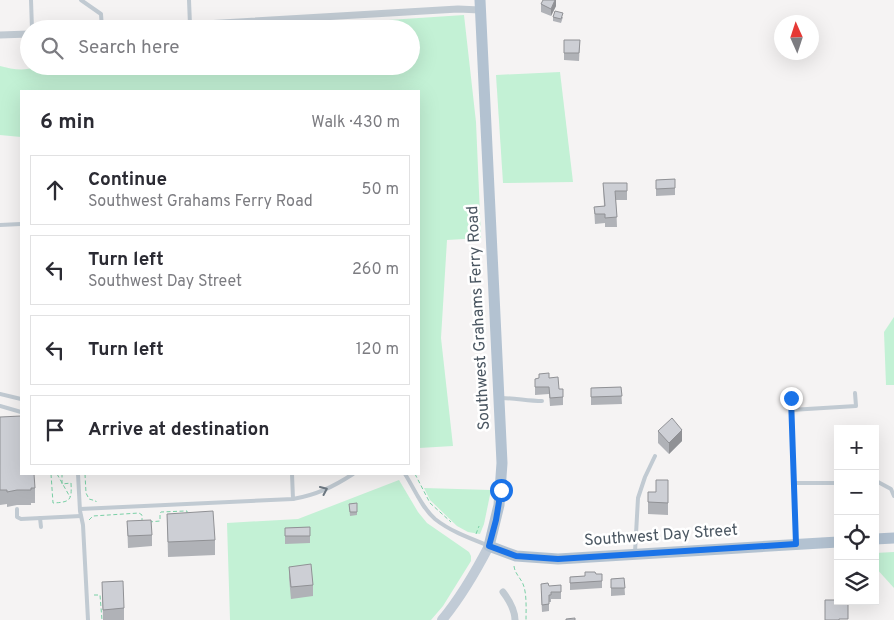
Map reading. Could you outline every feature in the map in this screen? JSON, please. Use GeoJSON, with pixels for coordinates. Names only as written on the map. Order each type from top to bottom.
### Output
{"type":"FeatureCollection","features":[{"type":"Feature","properties":{"kind":"main road","name":"Southwest Grahams Ferry Road"},"geometry":{"type":"LineString","coordinates":[[442,620],[457,602],[489,546],[501,490],[502,463],[480,5]]}},
{"type":"Feature","properties":{"kind":"main road"},"geometry":{"type":"LineString","coordinates":[[879,539],[894,538]]}},
{"type":"Feature","properties":{"kind":"main road","name":"Southwest Day Street"},"geometry":{"type":"LineString","coordinates":[[489,546],[516,556],[558,559],[834,542]]}},
{"type":"Feature","properties":{"kind":"street"},"geometry":{"type":"LineString","coordinates":[[271,20],[448,9],[480,5]]}},
{"type":"Feature","properties":{"kind":"street"},"geometry":{"type":"LineString","coordinates":[[0,35],[20,34]]}},
{"type":"Feature","properties":{"kind":"street"},"geometry":{"type":"LineString","coordinates":[[502,592],[510,602],[515,614],[515,620]]}},
{"type":"Feature","properties":{"kind":"lane"},"geometry":{"type":"LineString","coordinates":[[31,0],[32,20]]}},
{"type":"Feature","properties":{"kind":"lane"},"geometry":{"type":"LineString","coordinates":[[81,0],[101,14],[101,20]]}},
{"type":"Feature","properties":{"kind":"lane"},"geometry":{"type":"LineString","coordinates":[[189,0],[190,20]]}},
{"type":"Feature","properties":{"kind":"lane"},"geometry":{"type":"LineString","coordinates":[[0,225],[20,224]]}},
{"type":"Feature","properties":{"kind":"lane"},"geometry":{"type":"LineString","coordinates":[[791,410],[856,406],[855,393]]}},
{"type":"Feature","properties":{"kind":"lane"},"geometry":{"type":"LineString","coordinates":[[0,394],[20,399]]}},
{"type":"Feature","properties":{"kind":"lane"},"geometry":{"type":"LineString","coordinates":[[499,398],[542,401]]}},
{"type":"Feature","properties":{"kind":"lane"},"geometry":{"type":"LineString","coordinates":[[791,398],[796,544]]}},
{"type":"Feature","properties":{"kind":"lane"},"geometry":{"type":"LineString","coordinates":[[0,406],[20,412]]}},
{"type":"Feature","properties":{"kind":"lane"},"geometry":{"type":"LineString","coordinates":[[635,554],[638,498],[655,456]]}},
{"type":"Feature","properties":{"kind":"lane"},"geometry":{"type":"LineString","coordinates":[[78,475],[83,525],[88,620]]}},
{"type":"Feature","properties":{"kind":"lane"},"geometry":{"type":"LineString","coordinates":[[292,475],[293,498]]}},
{"type":"Feature","properties":{"kind":"lane"},"geometry":{"type":"LineString","coordinates":[[80,509],[309,496],[350,475]]}},
{"type":"Feature","properties":{"kind":"lane"},"geometry":{"type":"LineString","coordinates":[[406,475],[434,518],[452,530],[489,546]]}},
{"type":"Feature","properties":{"kind":"lane"},"geometry":{"type":"LineString","coordinates":[[794,483],[834,483]]}},
{"type":"Feature","properties":{"kind":"lane"},"geometry":{"type":"LineString","coordinates":[[879,483],[891,489],[894,496]]}},
{"type":"Feature","properties":{"kind":"lane"},"geometry":{"type":"LineString","coordinates":[[17,509],[20,519],[81,516]]}},
{"type":"Feature","properties":{"kind":"lane"},"geometry":{"type":"LineString","coordinates":[[40,518],[41,527]]}},
{"type":"Feature","properties":{"kind":"path"},"geometry":{"type":"LineString","coordinates":[[51,475],[53,502],[66,502],[70,498],[71,483],[62,484]]}},
{"type":"Feature","properties":{"kind":"path"},"geometry":{"type":"LineString","coordinates":[[58,475],[70,498]]}},
{"type":"Feature","properties":{"kind":"path"},"geometry":{"type":"LineString","coordinates":[[62,475],[62,484]]}},
{"type":"Feature","properties":{"kind":"path"},"geometry":{"type":"LineString","coordinates":[[85,475],[87,495],[89,498],[96,500],[96,508]]}},
{"type":"Feature","properties":{"kind":"path"},"geometry":{"type":"LineString","coordinates":[[416,475],[430,503],[452,523]]}},
{"type":"Feature","properties":{"kind":"path"},"geometry":{"type":"LineString","coordinates":[[88,522],[93,516],[139,513],[142,514],[143,522],[159,522],[160,512],[185,511],[187,511],[187,520]]}},
{"type":"Feature","properties":{"kind":"path"},"geometry":{"type":"LineString","coordinates":[[475,536],[478,526]]}},
{"type":"Feature","properties":{"kind":"path"},"geometry":{"type":"LineString","coordinates":[[516,556],[514,568],[524,588],[526,620]]}},
{"type":"Feature","properties":{"kind":"path"},"geometry":{"type":"LineString","coordinates":[[92,593],[92,595],[100,595],[102,620]]}},
{"type":"Feature","properties":{"kind":"green space"},"geometry":{"type":"Polygon","coordinates":[[[464,15],[476,122],[481,238],[447,240],[441,338],[453,446],[420,448],[420,90],[20,90],[20,137],[0,135],[0,66],[20,69],[20,75],[420,75],[420,20],[388,20],[464,15]]]}},
{"type":"Feature","properties":{"kind":"green space"},"geometry":{"type":"Polygon","coordinates":[[[560,72],[573,182],[503,183],[496,75],[560,72]]]}},
{"type":"Feature","properties":{"kind":"green space"},"geometry":{"type":"Polygon","coordinates":[[[894,317],[894,385],[886,385],[884,332],[894,317]]]}},
{"type":"Feature","properties":{"kind":"green space"},"geometry":{"type":"Polygon","coordinates":[[[399,480],[418,512],[427,523],[469,552],[471,556],[471,561],[443,606],[431,620],[230,620],[227,523],[298,519],[399,480]]]}},
{"type":"Feature","properties":{"kind":"green space"},"geometry":{"type":"Polygon","coordinates":[[[424,488],[491,490],[480,534],[468,532],[457,526],[430,500],[424,488]]]}},
{"type":"Feature","properties":{"kind":"green space"},"geometry":{"type":"Polygon","coordinates":[[[894,552],[894,588],[879,571],[879,553],[894,552]]]}},
{"type":"Feature","properties":{"kind":"building"},"geometry":{"type":"Polygon","coordinates":[[[543,0],[555,0],[551,9],[541,4],[543,0]]]}},
{"type":"Feature","properties":{"kind":"building"},"geometry":{"type":"Polygon","coordinates":[[[555,11],[563,13],[561,19],[553,17],[555,11]]]}},
{"type":"Feature","properties":{"kind":"building"},"geometry":{"type":"Polygon","coordinates":[[[564,40],[580,40],[579,53],[564,53],[564,40]]]}},
{"type":"Feature","properties":{"kind":"building"},"geometry":{"type":"Polygon","coordinates":[[[675,179],[675,188],[656,189],[656,180],[675,179]]]}},
{"type":"Feature","properties":{"kind":"building"},"geometry":{"type":"Polygon","coordinates":[[[603,183],[627,183],[627,191],[615,191],[617,217],[605,218],[605,214],[595,214],[594,207],[605,206],[603,183]]]}},
{"type":"Feature","properties":{"kind":"building"},"geometry":{"type":"Polygon","coordinates":[[[549,373],[549,378],[558,377],[559,389],[563,389],[563,397],[550,398],[549,387],[535,387],[535,379],[539,378],[539,374],[549,373]]]}},
{"type":"Feature","properties":{"kind":"building"},"geometry":{"type":"Polygon","coordinates":[[[621,387],[622,396],[591,397],[591,388],[621,387]]]}},
{"type":"Feature","properties":{"kind":"building"},"geometry":{"type":"Polygon","coordinates":[[[20,416],[20,475],[34,475],[35,488],[31,488],[31,490],[7,492],[7,490],[0,490],[0,417],[20,416]]]}},
{"type":"Feature","properties":{"kind":"building"},"geometry":{"type":"Polygon","coordinates":[[[672,418],[682,430],[669,443],[658,431],[672,418]]]}},
{"type":"Feature","properties":{"kind":"building"},"geometry":{"type":"Polygon","coordinates":[[[656,480],[668,480],[668,503],[648,502],[648,492],[656,492],[656,480]]]}},
{"type":"Feature","properties":{"kind":"building"},"geometry":{"type":"Polygon","coordinates":[[[357,503],[357,512],[350,512],[349,504],[357,503]]]}},
{"type":"Feature","properties":{"kind":"building"},"geometry":{"type":"Polygon","coordinates":[[[213,511],[215,540],[168,542],[167,514],[213,511]]]}},
{"type":"Feature","properties":{"kind":"building"},"geometry":{"type":"Polygon","coordinates":[[[151,520],[152,535],[128,536],[127,521],[151,520]]]}},
{"type":"Feature","properties":{"kind":"building"},"geometry":{"type":"Polygon","coordinates":[[[310,527],[310,536],[285,536],[285,528],[310,527]]]}},
{"type":"Feature","properties":{"kind":"building"},"geometry":{"type":"Polygon","coordinates":[[[311,564],[313,585],[291,587],[289,567],[311,564]]]}},
{"type":"Feature","properties":{"kind":"building"},"geometry":{"type":"Polygon","coordinates":[[[585,572],[602,574],[602,581],[570,583],[570,577],[585,576],[585,572]]]}},
{"type":"Feature","properties":{"kind":"building"},"geometry":{"type":"Polygon","coordinates":[[[624,578],[625,588],[611,588],[611,579],[624,578]]]}},
{"type":"Feature","properties":{"kind":"building"},"geometry":{"type":"Polygon","coordinates":[[[123,581],[124,608],[103,610],[102,582],[123,581]]]}},
{"type":"Feature","properties":{"kind":"building"},"geometry":{"type":"Polygon","coordinates":[[[548,583],[549,586],[561,585],[561,592],[551,592],[549,604],[542,605],[541,584],[548,583]]]}},
{"type":"Feature","properties":{"kind":"building"},"geometry":{"type":"Polygon","coordinates":[[[825,600],[834,600],[834,605],[848,605],[848,619],[825,620],[825,600]]]}},
{"type":"Feature","properties":{"kind":"route"},"geometry":{"type":"LineString","coordinates":[[501,490],[489,546],[516,556],[558,559],[796,544],[791,398]]}}]}
